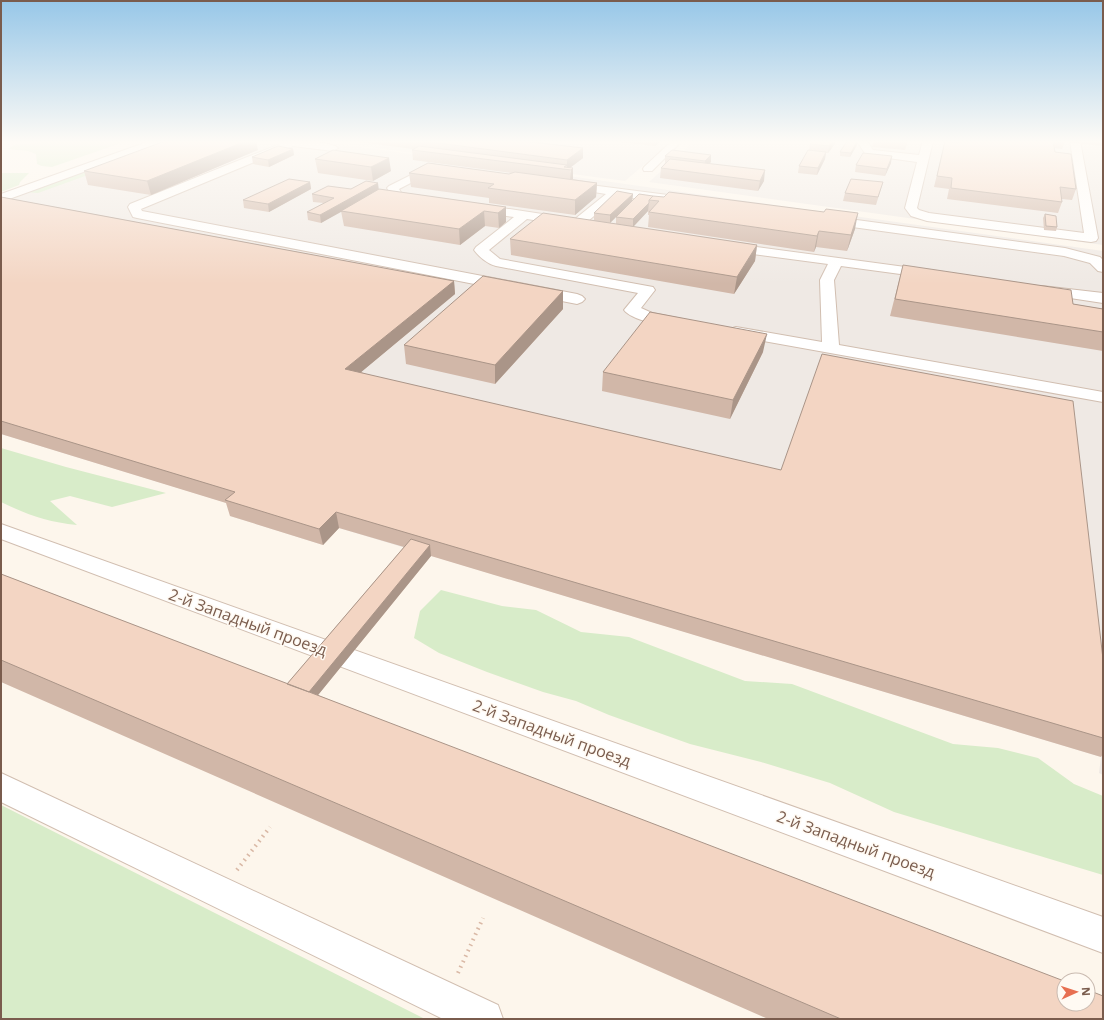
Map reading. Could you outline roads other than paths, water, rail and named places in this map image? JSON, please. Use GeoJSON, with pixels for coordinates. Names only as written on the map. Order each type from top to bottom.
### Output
{"type":"FeatureCollection","features":[{"type":"Feature","properties":{"kind":"street"},"geometry":{"type":"LineString","coordinates":[[1,198],[27,189]]}},
{"type":"Feature","properties":{"kind":"street"},"geometry":{"type":"LineString","coordinates":[[178,189],[134,207],[137,214],[577,299]]}},
{"type":"Feature","properties":{"kind":"street"},"geometry":{"type":"LineString","coordinates":[[393,189],[398,197],[430,201]]}},
{"type":"Feature","properties":{"kind":"street"},"geometry":{"type":"LineString","coordinates":[[591,189],[679,200]]}},
{"type":"Feature","properties":{"kind":"street"},"geometry":{"type":"LineString","coordinates":[[916,189],[911,208],[915,213],[927,217],[1091,238],[1083,189]]}},
{"type":"Feature","properties":{"kind":"street"},"geometry":{"type":"LineString","coordinates":[[461,206],[578,223],[615,192]]}},
{"type":"Feature","properties":{"kind":"street"},"geometry":{"type":"LineString","coordinates":[[524,215],[481,250],[496,262],[648,290],[632,310],[648,317],[694,325]]}},
{"type":"Feature","properties":{"kind":"street"},"geometry":{"type":"LineString","coordinates":[[813,218],[1065,252],[1095,260],[1103,268]]}},
{"type":"Feature","properties":{"kind":"street"},"geometry":{"type":"LineString","coordinates":[[713,246],[946,276]]}},
{"type":"Feature","properties":{"kind":"street"},"geometry":{"type":"LineString","coordinates":[[830,349],[827,280],[837,261]]}},
{"type":"Feature","properties":{"kind":"street"},"geometry":{"type":"LineString","coordinates":[[1025,287],[1103,298]]}},
{"type":"Feature","properties":{"kind":"street"},"geometry":{"type":"LineString","coordinates":[[724,330],[1103,398]]}},
{"type":"Feature","properties":{"kind":"street","name":"2-й Западный проезд"},"geometry":{"type":"LineString","coordinates":[[1,531],[1103,935]]}},
{"type":"Feature","properties":{"kind":"street"},"geometry":{"type":"LineString","coordinates":[[1,787],[484,1019]]}}]}
